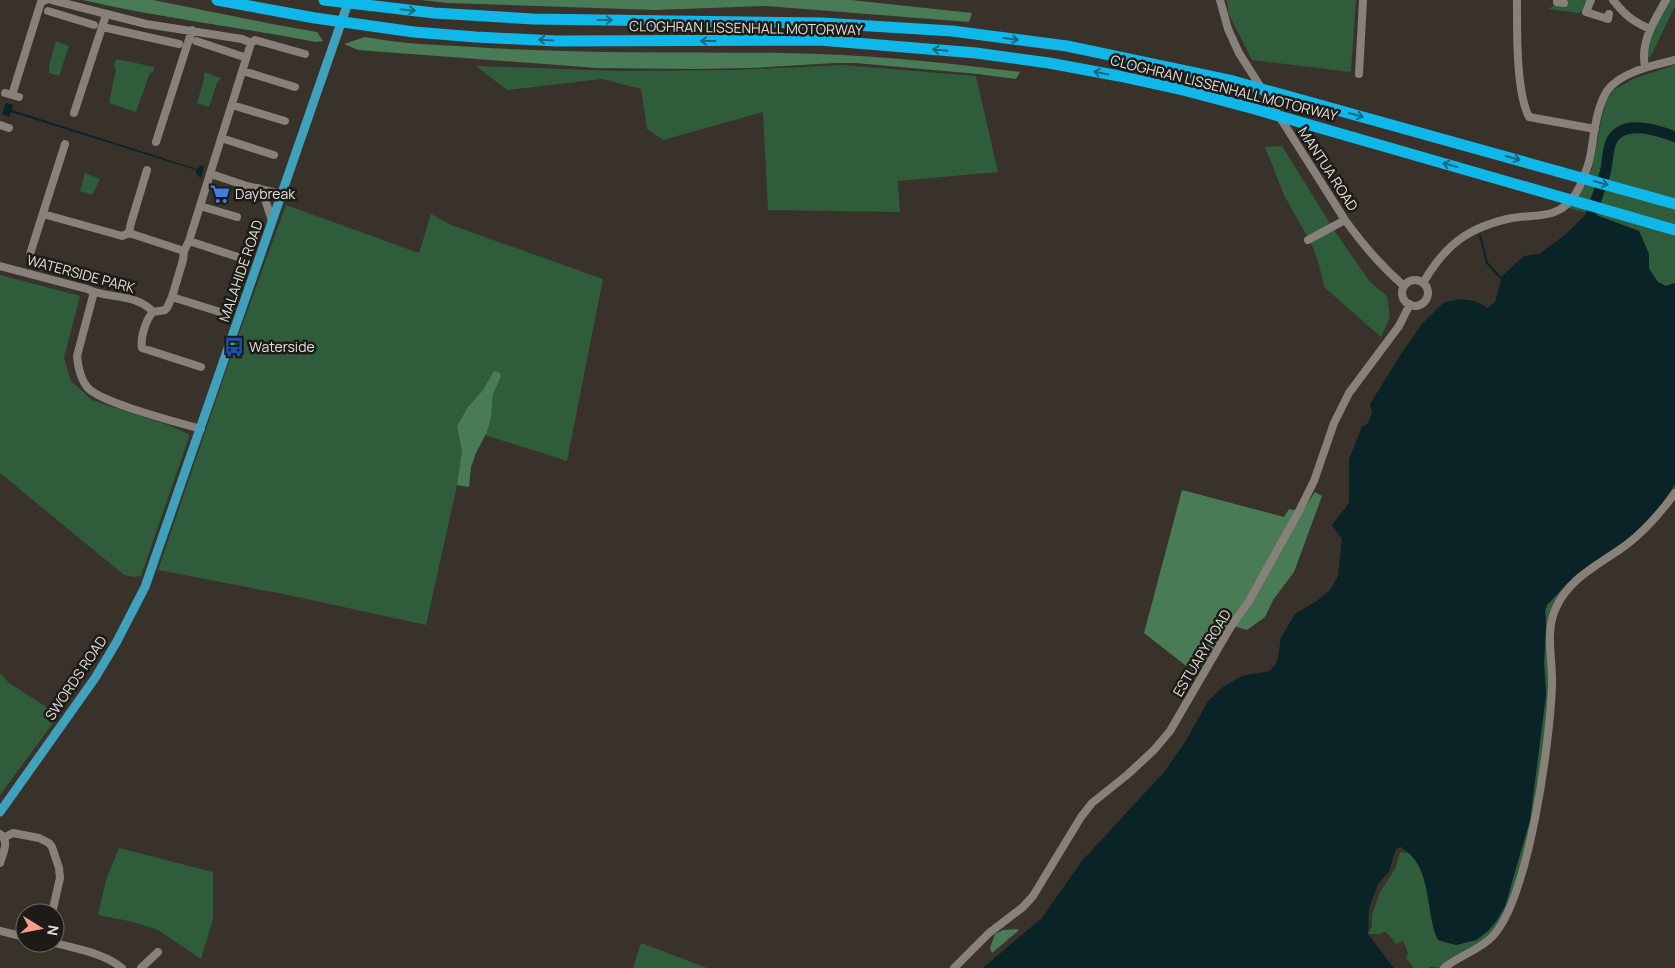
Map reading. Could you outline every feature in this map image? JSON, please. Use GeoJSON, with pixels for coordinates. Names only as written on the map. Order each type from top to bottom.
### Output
{"type":"FeatureCollection","features":[{"type":"Feature","properties":{"kind":"highway","name":"CLOGHRAN LISSENHALL MOTORWAY"},"geometry":{"type":"LineString","coordinates":[[217,0],[315,18],[414,32],[476,37],[556,41],[818,40],[976,54],[1049,63],[1119,76],[1251,108],[1675,230]]}},
{"type":"Feature","properties":{"kind":"highway","name":"CLOGHRAN LISSENHALL MOTORWAY"},"geometry":{"type":"LineString","coordinates":[[324,0],[434,13],[533,20],[822,23],[952,31],[1066,46],[1233,81],[1675,204]]}},
{"type":"Feature","properties":{"kind":"main road","name":"MALAHIDE ROAD"},"geometry":{"type":"LineString","coordinates":[[159,551],[349,0]]}},
{"type":"Feature","properties":{"kind":"main road","name":"SWORDS ROAD"},"geometry":{"type":"LineString","coordinates":[[0,812],[95,678],[132,614],[159,551]]}},
{"type":"Feature","properties":{"kind":"street"},"geometry":{"type":"LineString","coordinates":[[52,0],[146,24],[242,39],[251,43]]}},
{"type":"Feature","properties":{"kind":"street","name":"MANTUA ROAD"},"geometry":{"type":"LineString","coordinates":[[1220,0],[1228,29],[1239,53],[1346,220],[1361,243],[1383,268],[1404,286]]}},
{"type":"Feature","properties":{"kind":"street"},"geometry":{"type":"LineString","coordinates":[[1359,74],[1363,0]]}},
{"type":"Feature","properties":{"kind":"street"},"geometry":{"type":"LineString","coordinates":[[1517,0],[1518,49],[1525,108],[1530,117],[1595,129]]}},
{"type":"Feature","properties":{"kind":"street"},"geometry":{"type":"LineString","coordinates":[[1591,0],[1586,12],[1608,19],[1609,14]]}},
{"type":"Feature","properties":{"kind":"street"},"geometry":{"type":"LineString","coordinates":[[1613,0],[1625,15],[1650,29]]}},
{"type":"Feature","properties":{"kind":"street"},"geometry":{"type":"LineString","coordinates":[[1645,67],[1643,57],[1650,29],[1666,0]]}},
{"type":"Feature","properties":{"kind":"street"},"geometry":{"type":"LineString","coordinates":[[12,95],[41,1]]}},
{"type":"Feature","properties":{"kind":"street"},"geometry":{"type":"LineString","coordinates":[[68,17],[72,6]]}},
{"type":"Feature","properties":{"kind":"street"},"geometry":{"type":"LineString","coordinates":[[48,11],[94,25]]}},
{"type":"Feature","properties":{"kind":"street"},"geometry":{"type":"LineString","coordinates":[[74,113],[106,15]]}},
{"type":"Feature","properties":{"kind":"street"},"geometry":{"type":"LineString","coordinates":[[143,36],[146,24]]}},
{"type":"Feature","properties":{"kind":"street"},"geometry":{"type":"LineString","coordinates":[[107,28],[179,44]]}},
{"type":"Feature","properties":{"kind":"street"},"geometry":{"type":"LineString","coordinates":[[156,142],[192,40],[192,30]]}},
{"type":"Feature","properties":{"kind":"street"},"geometry":{"type":"LineString","coordinates":[[219,49],[223,36]]}},
{"type":"Feature","properties":{"kind":"street"},"geometry":{"type":"LineString","coordinates":[[192,40],[241,56]]}},
{"type":"Feature","properties":{"kind":"street"},"geometry":{"type":"LineString","coordinates":[[201,367],[142,348],[141,342],[148,317],[152,312],[168,308],[251,43],[255,40],[305,54]]}},
{"type":"Feature","properties":{"kind":"street"},"geometry":{"type":"LineString","coordinates":[[1423,283],[1436,261],[1449,246],[1479,228],[1514,218],[1547,215],[1558,210],[1571,200],[1578,189],[1589,162],[1601,102],[1608,90],[1615,82],[1645,67],[1675,60]]}},
{"type":"Feature","properties":{"kind":"street"},"geometry":{"type":"LineString","coordinates":[[242,71],[295,87]]}},
{"type":"Feature","properties":{"kind":"street"},"geometry":{"type":"LineString","coordinates":[[232,105],[285,121]]}},
{"type":"Feature","properties":{"kind":"street"},"geometry":{"type":"LineString","coordinates":[[221,138],[274,155]]}},
{"type":"Feature","properties":{"kind":"street"},"geometry":{"type":"LineString","coordinates":[[30,254],[65,144]]}},
{"type":"Feature","properties":{"kind":"street"},"geometry":{"type":"LineString","coordinates":[[130,233],[131,223],[147,170]]}},
{"type":"Feature","properties":{"kind":"street"},"geometry":{"type":"LineString","coordinates":[[210,174],[282,194]]}},
{"type":"Feature","properties":{"kind":"street"},"geometry":{"type":"LineString","coordinates":[[258,188],[263,195],[272,222]]}},
{"type":"Feature","properties":{"kind":"street"},"geometry":{"type":"LineString","coordinates":[[200,206],[237,217]]}},
{"type":"Feature","properties":{"kind":"street"},"geometry":{"type":"LineString","coordinates":[[43,214],[122,236],[130,233],[184,252]]}},
{"type":"Feature","properties":{"kind":"street"},"geometry":{"type":"LineString","coordinates":[[1308,240],[1346,220]]}},
{"type":"Feature","properties":{"kind":"street"},"geometry":{"type":"LineString","coordinates":[[189,241],[241,258]]}},
{"type":"Feature","properties":{"kind":"street","name":"WATERSIDE PARK"},"geometry":{"type":"LineString","coordinates":[[0,266],[138,302],[147,305],[152,312]]}},
{"type":"Feature","properties":{"kind":"street"},"geometry":{"type":"LineString","coordinates":[[1415,280],[1423,283],[1428,294],[1425,301],[1418,305],[1410,304],[1402,294],[1404,286],[1415,280]]}},
{"type":"Feature","properties":{"kind":"street"},"geometry":{"type":"LineString","coordinates":[[94,292],[77,356],[82,378],[88,388],[104,398],[201,429]]}},
{"type":"Feature","properties":{"kind":"street"},"geometry":{"type":"LineString","coordinates":[[172,297],[220,312]]}},
{"type":"Feature","properties":{"kind":"street","name":"ESTUARY ROAD"},"geometry":{"type":"LineString","coordinates":[[954,968],[988,933],[1023,908],[1034,896],[1081,816],[1092,803],[1154,750],[1170,731],[1230,628],[1249,600],[1299,511],[1314,481],[1334,423],[1349,393],[1398,326],[1410,304]]}},
{"type":"Feature","properties":{"kind":"street"},"geometry":{"type":"LineString","coordinates":[[1444,968],[1491,938],[1503,922],[1517,887],[1539,799],[1552,684],[1551,623],[1558,603],[1578,578],[1627,544],[1648,526],[1675,493]]}},
{"type":"Feature","properties":{"kind":"street"},"geometry":{"type":"LineString","coordinates":[[0,863],[6,842],[2,836],[13,833],[39,838],[49,843],[59,868],[60,878],[54,903]]}},
{"type":"Feature","properties":{"kind":"street"},"geometry":{"type":"LineString","coordinates":[[0,931],[15,935]]}},
{"type":"Feature","properties":{"kind":"street"},"geometry":{"type":"LineString","coordinates":[[65,946],[96,955],[122,968]]}},
{"type":"Feature","properties":{"kind":"street"},"geometry":{"type":"LineString","coordinates":[[141,968],[158,952]]}},
{"type":"Feature","properties":{"kind":"green space"},"geometry":{"type":"Polygon","coordinates":[[[83,0],[153,0],[317,32],[323,41],[316,42],[83,0]]]}},
{"type":"Feature","properties":{"kind":"green space"},"geometry":{"type":"Polygon","coordinates":[[[421,0],[851,0],[972,13],[969,22],[766,6],[655,10],[447,3],[421,0]]]}},
{"type":"Feature","properties":{"kind":"green space"},"geometry":{"type":"Polygon","coordinates":[[[1227,0],[1356,0],[1351,72],[1252,60],[1228,13],[1227,0]]]}},
{"type":"Feature","properties":{"kind":"green space"},"geometry":{"type":"Polygon","coordinates":[[[1568,0],[1587,0],[1584,9],[1579,13],[1548,9],[1555,5],[1566,6],[1568,0]]]}},
{"type":"Feature","properties":{"kind":"green space"},"geometry":{"type":"Polygon","coordinates":[[[1669,0],[1675,0],[1675,6],[1651,56],[1648,58],[1651,35],[1669,0]]]}},
{"type":"Feature","properties":{"kind":"green space"},"geometry":{"type":"Polygon","coordinates":[[[365,37],[419,44],[551,51],[843,55],[1020,72],[1016,79],[855,63],[749,68],[597,68],[358,50],[344,44],[365,37]]]}},
{"type":"Feature","properties":{"kind":"green space"},"geometry":{"type":"Polygon","coordinates":[[[56,41],[69,46],[59,76],[49,73],[49,65],[56,41]]]}},
{"type":"Feature","properties":{"kind":"green space"},"geometry":{"type":"Polygon","coordinates":[[[116,59],[155,67],[153,72],[150,73],[136,112],[109,103],[116,69],[114,66],[116,59]]]}},
{"type":"Feature","properties":{"kind":"green space"},"geometry":{"type":"Polygon","coordinates":[[[843,65],[976,76],[998,172],[898,181],[900,212],[768,210],[763,112],[663,140],[647,129],[641,89],[602,79],[507,90],[476,66],[619,71],[734,70],[843,65]]]}},
{"type":"Feature","properties":{"kind":"green space"},"geometry":{"type":"Polygon","coordinates":[[[1675,65],[1675,283],[1666,286],[1658,282],[1649,269],[1649,254],[1639,231],[1569,208],[1592,169],[1606,101],[1614,90],[1633,79],[1675,65]]]}},
{"type":"Feature","properties":{"kind":"green space"},"geometry":{"type":"Polygon","coordinates":[[[204,72],[221,78],[217,83],[209,107],[197,103],[204,79],[204,72]]]}},
{"type":"Feature","properties":{"kind":"green space"},"geometry":{"type":"Polygon","coordinates":[[[1282,146],[1336,233],[1370,282],[1387,296],[1390,317],[1381,337],[1324,287],[1319,264],[1312,245],[1285,197],[1265,147],[1282,146]]]}},
{"type":"Feature","properties":{"kind":"green space"},"geometry":{"type":"Polygon","coordinates":[[[85,173],[100,179],[92,195],[80,191],[85,173]]]}},
{"type":"Feature","properties":{"kind":"green space"},"geometry":{"type":"Polygon","coordinates":[[[286,205],[419,253],[431,214],[451,225],[603,279],[567,461],[466,429],[457,485],[426,625],[288,595],[158,570],[232,353],[286,205]]]}},
{"type":"Feature","properties":{"kind":"green space"},"geometry":{"type":"Polygon","coordinates":[[[0,275],[80,296],[64,358],[71,381],[92,400],[171,426],[188,434],[189,437],[141,576],[124,575],[0,473],[0,275]]]}},
{"type":"Feature","properties":{"kind":"green space"},"geometry":{"type":"Polygon","coordinates":[[[494,371],[500,373],[501,376],[493,394],[491,418],[487,432],[471,467],[469,487],[457,485],[462,451],[457,426],[494,371]]]}},
{"type":"Feature","properties":{"kind":"green space"},"geometry":{"type":"Polygon","coordinates":[[[1675,484],[1673,495],[1645,528],[1627,544],[1570,586],[1561,597],[1555,609],[1550,632],[1552,695],[1541,787],[1524,863],[1505,919],[1493,935],[1475,950],[1471,947],[1439,968],[1430,966],[1429,968],[1414,968],[1406,958],[1408,953],[1403,941],[1396,944],[1384,932],[1381,934],[1368,934],[1372,926],[1372,915],[1380,892],[1395,869],[1400,852],[1408,853],[1415,859],[1420,868],[1428,893],[1438,940],[1456,945],[1476,940],[1488,931],[1497,920],[1505,906],[1530,820],[1546,694],[1544,664],[1545,611],[1547,605],[1567,583],[1588,566],[1632,537],[1655,513],[1675,484]]]}},
{"type":"Feature","properties":{"kind":"green space"},"geometry":{"type":"Polygon","coordinates":[[[1182,490],[1284,517],[1289,509],[1302,512],[1315,492],[1322,496],[1294,572],[1273,600],[1265,617],[1247,630],[1229,625],[1205,662],[1194,672],[1144,633],[1182,490]]]}},
{"type":"Feature","properties":{"kind":"green space"},"geometry":{"type":"Polygon","coordinates":[[[0,673],[9,683],[59,715],[0,795],[0,673]]]}},
{"type":"Feature","properties":{"kind":"green space"},"geometry":{"type":"Polygon","coordinates":[[[119,848],[213,872],[213,919],[201,959],[158,930],[129,921],[98,915],[106,880],[119,848]]]}},
{"type":"Feature","properties":{"kind":"green space"},"geometry":{"type":"Polygon","coordinates":[[[1018,929],[992,953],[990,948],[995,934],[1003,930],[1018,929]]]}},
{"type":"Feature","properties":{"kind":"green space"},"geometry":{"type":"Polygon","coordinates":[[[641,943],[707,968],[633,968],[641,943]]]}},
{"type":"Feature","properties":{"kind":"water"},"geometry":{"type":"Polygon","coordinates":[[[6,103],[13,105],[12,110],[197,169],[200,166],[204,166],[201,178],[197,175],[196,170],[11,112],[9,117],[2,114],[6,103]]]}},
{"type":"Feature","properties":{"kind":"water"},"geometry":{"type":"Polygon","coordinates":[[[1588,212],[1639,231],[1649,254],[1649,269],[1658,282],[1666,286],[1675,283],[1675,484],[1655,513],[1632,537],[1588,566],[1567,583],[1547,605],[1545,611],[1544,664],[1546,694],[1530,820],[1505,906],[1497,920],[1488,931],[1476,940],[1456,945],[1438,940],[1431,916],[1424,878],[1419,866],[1401,847],[1396,849],[1389,871],[1378,884],[1369,908],[1368,934],[1394,968],[983,968],[1042,918],[1081,862],[1165,771],[1187,739],[1208,701],[1223,687],[1242,676],[1270,671],[1277,662],[1281,638],[1295,614],[1330,590],[1338,576],[1342,539],[1332,525],[1349,503],[1349,459],[1362,427],[1368,423],[1372,413],[1370,404],[1422,324],[1443,303],[1459,299],[1475,301],[1488,308],[1495,302],[1502,276],[1524,256],[1539,254],[1565,235],[1588,212]]]}},
{"type":"Feature","properties":{"kind":"waterway"},"geometry":{"type":"LineString","coordinates":[[1591,214],[1605,173],[1611,142],[1616,135],[1623,130],[1641,128],[1659,131],[1675,137]]}},
{"type":"Feature","properties":{"kind":"waterway"},"geometry":{"type":"LineString","coordinates":[[1480,235],[1487,263],[1502,279]]}},
{"type":"Feature","properties":{"kind":"place","name":"Daybreak"},"geometry":{"type":"Point","coordinates":[220,194]}},
{"type":"Feature","properties":{"kind":"place","name":"Waterside"},"geometry":{"type":"Point","coordinates":[234,347]}}]}
